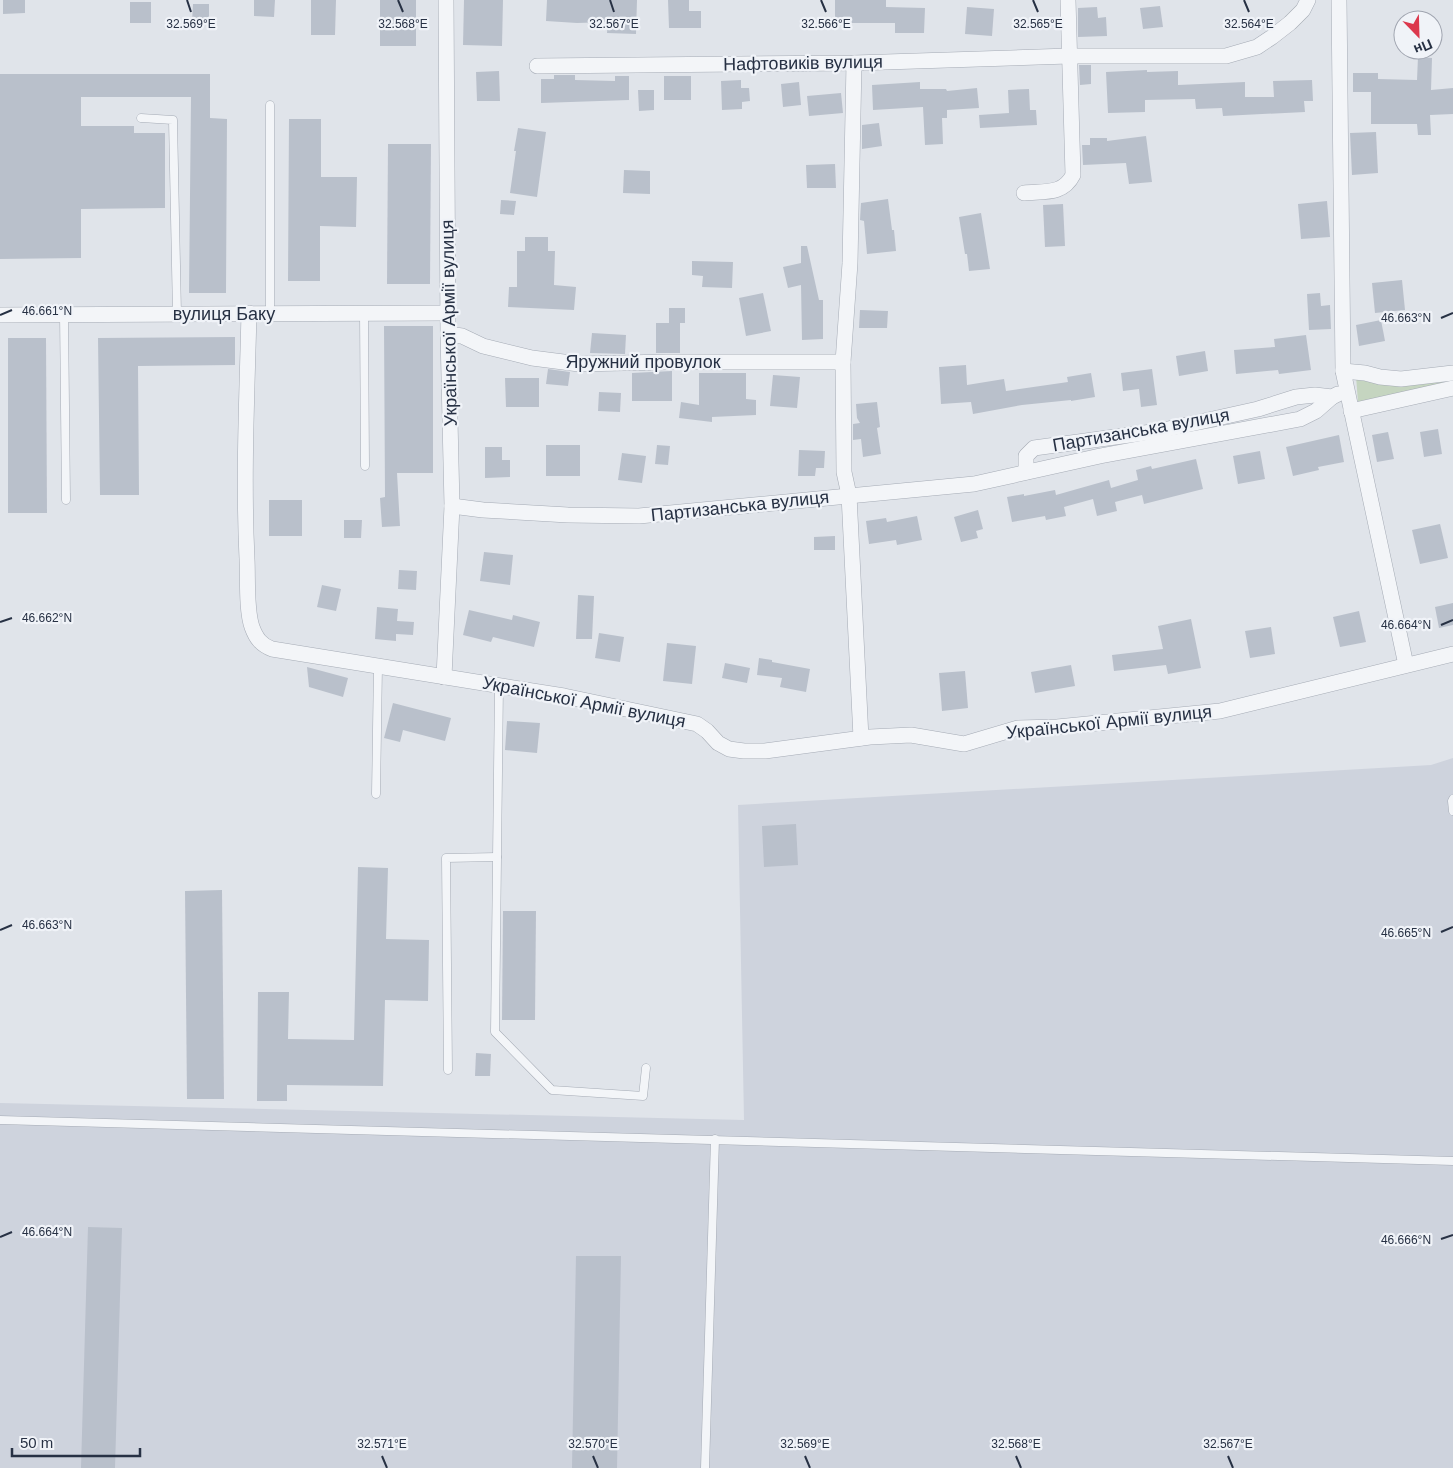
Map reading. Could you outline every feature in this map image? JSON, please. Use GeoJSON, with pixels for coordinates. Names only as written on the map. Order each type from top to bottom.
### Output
{"type":"FeatureCollection","features":[{"type":"Feature","properties":{"kind":"street","name":"Української Армії вулиця"},"geometry":{"type":"LineString","coordinates":[[444,677],[452,506],[448,334],[446,0]]}},
{"type":"Feature","properties":{"kind":"street"},"geometry":{"type":"LineString","coordinates":[[1024,193],[1059,189],[1068,185],[1073,175],[1068,56],[1068,0]]}},
{"type":"Feature","properties":{"kind":"street","name":"Нафтовиків вулиця"},"geometry":{"type":"LineString","coordinates":[[537,66],[854,63],[1068,56],[1226,56],[1257,47],[1272,37],[1303,10],[1308,0]]}},
{"type":"Feature","properties":{"kind":"street"},"geometry":{"type":"LineString","coordinates":[[1339,0],[1343,371],[1406,665]]}},
{"type":"Feature","properties":{"kind":"street"},"geometry":{"type":"LineString","coordinates":[[854,63],[850,263],[843,362],[844,472],[849,495],[861,738]]}},
{"type":"Feature","properties":{"kind":"street","name":"вулиця Баку"},"geometry":{"type":"LineString","coordinates":[[0,314],[448,312]]}},
{"type":"Feature","properties":{"kind":"street","name":"Української Армії вулиця"},"geometry":{"type":"LineString","coordinates":[[249,313],[245,518],[252,625],[256,637],[263,645],[272,649],[564,696],[696,724],[707,731],[718,743],[729,749],[744,751],[765,751],[861,738],[911,736],[964,744],[1018,728],[1057,727],[1220,711],[1453,654]]}},
{"type":"Feature","properties":{"kind":"street","name":"Яружний провулок"},"geometry":{"type":"LineString","coordinates":[[448,334],[462,336],[483,346],[532,358],[580,364],[843,362]]}},
{"type":"Feature","properties":{"kind":"street"},"geometry":{"type":"LineString","coordinates":[[1343,371],[1402,379],[1453,373]]}},
{"type":"Feature","properties":{"kind":"street"},"geometry":{"type":"LineString","coordinates":[[1351,411],[1453,388]]}},
{"type":"Feature","properties":{"kind":"street","name":"Партизанська вулиця"},"geometry":{"type":"LineString","coordinates":[[452,506],[483,510],[568,515],[639,516],[974,484],[1100,456],[1300,419],[1316,412],[1332,397],[1347,391]]}},
{"type":"Feature","properties":{"kind":"street","name":"Партизанська вулиця"},"geometry":{"type":"LineString","coordinates":[[1026,472],[1026,456],[1034,448],[1159,431],[1258,409],[1296,397],[1315,395],[1332,397]]}},
{"type":"Feature","properties":{"kind":"lane"},"geometry":{"type":"LineString","coordinates":[[270,105],[270,314]]}},
{"type":"Feature","properties":{"kind":"lane"},"geometry":{"type":"LineString","coordinates":[[141,118],[174,120],[176,314]]}},
{"type":"Feature","properties":{"kind":"lane"},"geometry":{"type":"LineString","coordinates":[[364,313],[365,466]]}},
{"type":"Feature","properties":{"kind":"lane"},"geometry":{"type":"LineString","coordinates":[[64,314],[66,500]]}},
{"type":"Feature","properties":{"kind":"lane"},"geometry":{"type":"LineString","coordinates":[[376,794],[378,666]]}},
{"type":"Feature","properties":{"kind":"lane"},"geometry":{"type":"LineString","coordinates":[[500,685],[495,1032],[552,1090],[643,1096],[646,1068]]}},
{"type":"Feature","properties":{"kind":"lane"},"geometry":{"type":"LineString","coordinates":[[1453,799],[1453,811]]}},
{"type":"Feature","properties":{"kind":"lane"},"geometry":{"type":"LineString","coordinates":[[448,1070],[446,858],[497,857]]}},
{"type":"Feature","properties":{"kind":"lane"},"geometry":{"type":"LineString","coordinates":[[0,1120],[1453,1161]]}},
{"type":"Feature","properties":{"kind":"lane"},"geometry":{"type":"LineString","coordinates":[[706,1468],[715,1139]]}},
{"type":"Feature","properties":{"kind":"shaded area"},"geometry":{"type":"Polygon","coordinates":[[[1453,758],[1453,1468],[0,1468],[0,1103],[744,1120],[738,805],[1431,765],[1453,758]]]}},
{"type":"Feature","properties":{"kind":"green space"},"geometry":{"type":"Polygon","coordinates":[[[1356,376],[1453,376],[1453,383],[1358,402],[1356,376]]]}},
{"type":"Feature","properties":{"kind":"building"},"geometry":{"type":"Polygon","coordinates":[[[3,0],[25,0],[25,13],[3,14],[3,0]]]}},
{"type":"Feature","properties":{"kind":"building"},"geometry":{"type":"Polygon","coordinates":[[[254,0],[275,0],[274,17],[254,16],[254,0]]]}},
{"type":"Feature","properties":{"kind":"building"},"geometry":{"type":"Polygon","coordinates":[[[311,0],[336,0],[335,35],[311,35],[311,0]]]}},
{"type":"Feature","properties":{"kind":"building"},"geometry":{"type":"Polygon","coordinates":[[[380,0],[416,0],[416,46],[380,46],[380,0]]]}},
{"type":"Feature","properties":{"kind":"building"},"geometry":{"type":"Polygon","coordinates":[[[464,0],[503,0],[502,46],[463,45],[464,0]]]}},
{"type":"Feature","properties":{"kind":"building"},"geometry":{"type":"Polygon","coordinates":[[[547,0],[637,0],[636,34],[607,33],[608,22],[546,21],[547,0]]]}},
{"type":"Feature","properties":{"kind":"building"},"geometry":{"type":"Polygon","coordinates":[[[668,0],[689,0],[689,11],[701,11],[701,28],[669,28],[668,0]]]}},
{"type":"Feature","properties":{"kind":"building"},"geometry":{"type":"Polygon","coordinates":[[[835,0],[886,0],[886,7],[925,8],[924,33],[895,33],[895,23],[835,23],[835,0]]]}},
{"type":"Feature","properties":{"kind":"building"},"geometry":{"type":"Polygon","coordinates":[[[130,2],[151,2],[151,23],[130,23],[130,2]]]}},
{"type":"Feature","properties":{"kind":"building"},"geometry":{"type":"Polygon","coordinates":[[[193,4],[209,4],[209,23],[192,22],[193,4]]]}},
{"type":"Feature","properties":{"kind":"building"},"geometry":{"type":"Polygon","coordinates":[[[1160,6],[1163,27],[1143,29],[1140,8],[1160,6]]]}},
{"type":"Feature","properties":{"kind":"building"},"geometry":{"type":"Polygon","coordinates":[[[967,7],[994,9],[992,36],[965,34],[967,7]]]}},
{"type":"Feature","properties":{"kind":"building"},"geometry":{"type":"Polygon","coordinates":[[[1097,7],[1098,18],[1106,17],[1107,36],[1078,37],[1078,8],[1097,7]]]}},
{"type":"Feature","properties":{"kind":"building"},"geometry":{"type":"Polygon","coordinates":[[[1418,60],[1432,60],[1431,90],[1453,88],[1453,114],[1430,115],[1431,135],[1418,135],[1417,124],[1371,124],[1371,92],[1353,92],[1353,73],[1378,73],[1378,79],[1417,80],[1418,60]]]}},
{"type":"Feature","properties":{"kind":"building"},"geometry":{"type":"Polygon","coordinates":[[[1079,65],[1091,65],[1091,84],[1080,85],[1079,65]]]}},
{"type":"Feature","properties":{"kind":"building"},"geometry":{"type":"Polygon","coordinates":[[[1147,70],[1147,72],[1178,71],[1178,85],[1245,82],[1245,97],[1274,97],[1273,81],[1312,80],[1313,101],[1304,101],[1305,112],[1223,116],[1222,108],[1196,109],[1195,99],[1145,100],[1145,112],[1108,113],[1106,72],[1147,70]]]}},
{"type":"Feature","properties":{"kind":"building"},"geometry":{"type":"Polygon","coordinates":[[[499,71],[500,101],[477,101],[476,72],[499,71]]]}},
{"type":"Feature","properties":{"kind":"building"},"geometry":{"type":"Polygon","coordinates":[[[0,74],[210,74],[210,118],[227,119],[226,293],[189,293],[191,97],[81,97],[81,126],[134,126],[134,133],[165,133],[165,208],[81,209],[81,258],[0,259],[0,74]]]}},
{"type":"Feature","properties":{"kind":"building"},"geometry":{"type":"Polygon","coordinates":[[[554,75],[575,75],[575,80],[615,81],[615,76],[629,76],[629,100],[541,103],[541,79],[554,79],[554,75]]]}},
{"type":"Feature","properties":{"kind":"building"},"geometry":{"type":"Polygon","coordinates":[[[664,76],[691,76],[691,100],[664,100],[664,76]]]}},
{"type":"Feature","properties":{"kind":"building"},"geometry":{"type":"Polygon","coordinates":[[[741,80],[741,88],[749,88],[750,101],[742,102],[742,109],[722,110],[721,81],[741,80]]]}},
{"type":"Feature","properties":{"kind":"building"},"geometry":{"type":"Polygon","coordinates":[[[799,82],[801,105],[783,107],[781,84],[799,82]]]}},
{"type":"Feature","properties":{"kind":"building"},"geometry":{"type":"Polygon","coordinates":[[[920,82],[920,89],[946,89],[947,91],[977,88],[979,108],[947,110],[947,118],[942,118],[943,144],[925,145],[923,107],[873,110],[872,85],[920,82]]]}},
{"type":"Feature","properties":{"kind":"building"},"geometry":{"type":"Polygon","coordinates":[[[1029,89],[1030,110],[1036,110],[1037,125],[980,128],[979,115],[1009,113],[1008,90],[1029,89]]]}},
{"type":"Feature","properties":{"kind":"building"},"geometry":{"type":"Polygon","coordinates":[[[638,90],[654,90],[654,110],[639,111],[638,90]]]}},
{"type":"Feature","properties":{"kind":"building"},"geometry":{"type":"Polygon","coordinates":[[[841,93],[843,113],[809,116],[807,96],[841,93]]]}},
{"type":"Feature","properties":{"kind":"building"},"geometry":{"type":"Polygon","coordinates":[[[289,119],[321,119],[321,177],[357,177],[356,227],[320,226],[320,281],[288,281],[289,119]]]}},
{"type":"Feature","properties":{"kind":"building"},"geometry":{"type":"Polygon","coordinates":[[[879,123],[882,146],[862,149],[862,125],[879,123]]]}},
{"type":"Feature","properties":{"kind":"building"},"geometry":{"type":"Polygon","coordinates":[[[518,128],[546,132],[537,197],[510,193],[518,128]]]}},
{"type":"Feature","properties":{"kind":"building"},"geometry":{"type":"Polygon","coordinates":[[[1376,132],[1378,173],[1352,175],[1350,133],[1376,132]]]}},
{"type":"Feature","properties":{"kind":"building"},"geometry":{"type":"Polygon","coordinates":[[[1146,136],[1152,182],[1129,184],[1126,163],[1083,165],[1082,145],[1090,145],[1090,138],[1107,138],[1107,141],[1146,136]]]}},
{"type":"Feature","properties":{"kind":"building"},"geometry":{"type":"Polygon","coordinates":[[[388,144],[431,144],[430,284],[387,284],[388,144]]]}},
{"type":"Feature","properties":{"kind":"building"},"geometry":{"type":"Polygon","coordinates":[[[835,164],[836,188],[807,188],[806,165],[835,164]]]}},
{"type":"Feature","properties":{"kind":"building"},"geometry":{"type":"Polygon","coordinates":[[[624,170],[650,171],[650,194],[623,193],[624,170]]]}},
{"type":"Feature","properties":{"kind":"building"},"geometry":{"type":"Polygon","coordinates":[[[888,199],[896,251],[867,254],[864,221],[860,220],[861,203],[888,199]]]}},
{"type":"Feature","properties":{"kind":"building"},"geometry":{"type":"Polygon","coordinates":[[[501,200],[516,201],[514,215],[500,214],[501,200]]]}},
{"type":"Feature","properties":{"kind":"building"},"geometry":{"type":"Polygon","coordinates":[[[1327,201],[1330,237],[1301,239],[1298,204],[1327,201]]]}},
{"type":"Feature","properties":{"kind":"building"},"geometry":{"type":"Polygon","coordinates":[[[1063,204],[1065,246],[1045,247],[1043,205],[1063,204]]]}},
{"type":"Feature","properties":{"kind":"building"},"geometry":{"type":"Polygon","coordinates":[[[981,213],[990,269],[969,271],[959,217],[981,213]]]}},
{"type":"Feature","properties":{"kind":"building"},"geometry":{"type":"Polygon","coordinates":[[[525,237],[548,237],[548,251],[555,251],[554,285],[576,287],[574,310],[508,307],[509,287],[517,287],[517,251],[525,251],[525,237]]]}},
{"type":"Feature","properties":{"kind":"building"},"geometry":{"type":"Polygon","coordinates":[[[801,246],[807,246],[819,300],[823,300],[823,339],[802,340],[801,285],[788,288],[783,267],[801,263],[801,246]]]}},
{"type":"Feature","properties":{"kind":"building"},"geometry":{"type":"Polygon","coordinates":[[[692,261],[733,262],[732,288],[702,287],[703,276],[692,275],[692,261]]]}},
{"type":"Feature","properties":{"kind":"building"},"geometry":{"type":"Polygon","coordinates":[[[1402,280],[1405,310],[1375,313],[1372,283],[1402,280]]]}},
{"type":"Feature","properties":{"kind":"building"},"geometry":{"type":"Polygon","coordinates":[[[763,293],[771,331],[746,336],[739,298],[763,293]]]}},
{"type":"Feature","properties":{"kind":"building"},"geometry":{"type":"Polygon","coordinates":[[[1320,293],[1321,306],[1330,305],[1331,329],[1309,330],[1307,294],[1320,293]]]}},
{"type":"Feature","properties":{"kind":"building"},"geometry":{"type":"Polygon","coordinates":[[[669,308],[685,308],[685,323],[680,323],[680,353],[656,353],[656,323],[669,323],[669,308]]]}},
{"type":"Feature","properties":{"kind":"building"},"geometry":{"type":"Polygon","coordinates":[[[860,310],[888,311],[887,328],[859,328],[860,310]]]}},
{"type":"Feature","properties":{"kind":"building"},"geometry":{"type":"Polygon","coordinates":[[[1381,320],[1385,341],[1359,346],[1356,325],[1381,320]]]}},
{"type":"Feature","properties":{"kind":"building"},"geometry":{"type":"Polygon","coordinates":[[[384,326],[433,326],[433,473],[397,473],[400,526],[382,527],[380,498],[385,497],[384,326]]]}},
{"type":"Feature","properties":{"kind":"building"},"geometry":{"type":"Polygon","coordinates":[[[592,333],[626,335],[625,354],[590,353],[592,333]]]}},
{"type":"Feature","properties":{"kind":"building"},"geometry":{"type":"Polygon","coordinates":[[[1306,335],[1311,370],[1279,374],[1278,370],[1236,374],[1234,350],[1275,347],[1274,339],[1306,335]]]}},
{"type":"Feature","properties":{"kind":"building"},"geometry":{"type":"Polygon","coordinates":[[[235,337],[235,365],[138,366],[139,495],[100,495],[98,338],[235,337]]]}},
{"type":"Feature","properties":{"kind":"building"},"geometry":{"type":"Polygon","coordinates":[[[8,338],[46,338],[47,513],[8,513],[8,338]]]}},
{"type":"Feature","properties":{"kind":"building"},"geometry":{"type":"Polygon","coordinates":[[[1205,351],[1208,371],[1179,376],[1176,356],[1205,351]]]}},
{"type":"Feature","properties":{"kind":"building"},"geometry":{"type":"Polygon","coordinates":[[[966,365],[967,385],[1004,379],[1006,391],[1068,382],[1067,377],[1091,373],[1095,397],[1022,405],[973,414],[971,402],[941,404],[939,367],[966,365]]]}},
{"type":"Feature","properties":{"kind":"building"},"geometry":{"type":"Polygon","coordinates":[[[548,369],[570,372],[568,386],[546,384],[548,369]]]}},
{"type":"Feature","properties":{"kind":"building"},"geometry":{"type":"Polygon","coordinates":[[[1152,369],[1157,405],[1141,407],[1139,389],[1123,391],[1121,373],[1152,369]]]}},
{"type":"Feature","properties":{"kind":"building"},"geometry":{"type":"Polygon","coordinates":[[[672,371],[672,401],[632,401],[632,373],[672,371]]]}},
{"type":"Feature","properties":{"kind":"building"},"geometry":{"type":"Polygon","coordinates":[[[699,373],[746,373],[746,399],[756,400],[756,415],[712,417],[712,422],[679,418],[681,402],[699,405],[699,373]]]}},
{"type":"Feature","properties":{"kind":"building"},"geometry":{"type":"Polygon","coordinates":[[[773,375],[800,377],[797,408],[770,406],[773,375]]]}},
{"type":"Feature","properties":{"kind":"building"},"geometry":{"type":"Polygon","coordinates":[[[505,378],[539,378],[539,407],[506,407],[505,378]]]}},
{"type":"Feature","properties":{"kind":"building"},"geometry":{"type":"Polygon","coordinates":[[[599,392],[621,393],[620,412],[598,411],[599,392]]]}},
{"type":"Feature","properties":{"kind":"building"},"geometry":{"type":"Polygon","coordinates":[[[877,402],[880,427],[877,428],[881,454],[863,457],[861,439],[853,440],[853,424],[860,423],[857,418],[856,404],[877,402]]]}},
{"type":"Feature","properties":{"kind":"building"},"geometry":{"type":"Polygon","coordinates":[[[1438,429],[1442,454],[1424,457],[1420,432],[1438,429]]]}},
{"type":"Feature","properties":{"kind":"building"},"geometry":{"type":"Polygon","coordinates":[[[1388,432],[1394,459],[1377,462],[1372,435],[1388,432]]]}},
{"type":"Feature","properties":{"kind":"building"},"geometry":{"type":"Polygon","coordinates":[[[1339,435],[1344,462],[1318,467],[1319,470],[1293,476],[1286,447],[1339,435]]]}},
{"type":"Feature","properties":{"kind":"building"},"geometry":{"type":"Polygon","coordinates":[[[546,445],[580,445],[580,476],[546,476],[546,445]]]}},
{"type":"Feature","properties":{"kind":"building"},"geometry":{"type":"Polygon","coordinates":[[[657,445],[670,446],[668,465],[655,464],[657,445]]]}},
{"type":"Feature","properties":{"kind":"building"},"geometry":{"type":"Polygon","coordinates":[[[485,447],[502,447],[502,460],[510,460],[510,477],[485,478],[485,447]]]}},
{"type":"Feature","properties":{"kind":"building"},"geometry":{"type":"Polygon","coordinates":[[[799,450],[825,451],[824,468],[816,468],[815,476],[798,476],[799,450]]]}},
{"type":"Feature","properties":{"kind":"building"},"geometry":{"type":"Polygon","coordinates":[[[1260,451],[1265,479],[1238,484],[1233,456],[1260,451]]]}},
{"type":"Feature","properties":{"kind":"building"},"geometry":{"type":"Polygon","coordinates":[[[622,453],[646,456],[642,483],[618,480],[622,453]]]}},
{"type":"Feature","properties":{"kind":"building"},"geometry":{"type":"Polygon","coordinates":[[[1196,459],[1203,489],[1144,504],[1142,495],[1115,502],[1117,511],[1097,516],[1093,499],[1064,507],[1066,516],[1046,520],[1045,516],[1012,522],[1007,497],[1055,490],[1056,495],[1109,480],[1111,488],[1138,480],[1136,470],[1151,466],[1152,469],[1196,459]]]}},
{"type":"Feature","properties":{"kind":"building"},"geometry":{"type":"Polygon","coordinates":[[[269,500],[302,500],[302,536],[269,536],[269,500]]]}},
{"type":"Feature","properties":{"kind":"building"},"geometry":{"type":"Polygon","coordinates":[[[978,510],[983,529],[976,531],[978,538],[961,542],[954,517],[978,510]]]}},
{"type":"Feature","properties":{"kind":"building"},"geometry":{"type":"Polygon","coordinates":[[[917,516],[922,540],[897,545],[896,540],[869,544],[866,521],[886,518],[887,522],[917,516]]]}},
{"type":"Feature","properties":{"kind":"building"},"geometry":{"type":"Polygon","coordinates":[[[344,520],[362,520],[361,538],[344,538],[344,520]]]}},
{"type":"Feature","properties":{"kind":"building"},"geometry":{"type":"Polygon","coordinates":[[[1440,524],[1448,558],[1420,564],[1412,530],[1440,524]]]}},
{"type":"Feature","properties":{"kind":"building"},"geometry":{"type":"Polygon","coordinates":[[[835,536],[835,550],[814,550],[814,537],[835,536]]]}},
{"type":"Feature","properties":{"kind":"building"},"geometry":{"type":"Polygon","coordinates":[[[484,552],[513,555],[510,585],[480,581],[484,552]]]}},
{"type":"Feature","properties":{"kind":"building"},"geometry":{"type":"Polygon","coordinates":[[[399,570],[417,571],[416,590],[398,589],[399,570]]]}},
{"type":"Feature","properties":{"kind":"building"},"geometry":{"type":"Polygon","coordinates":[[[322,585],[341,589],[336,611],[317,607],[322,585]]]}},
{"type":"Feature","properties":{"kind":"building"},"geometry":{"type":"Polygon","coordinates":[[[578,595],[594,596],[592,639],[576,639],[578,595]]]}},
{"type":"Feature","properties":{"kind":"building"},"geometry":{"type":"Polygon","coordinates":[[[1453,603],[1453,625],[1439,628],[1435,607],[1453,603]]]}},
{"type":"Feature","properties":{"kind":"building"},"geometry":{"type":"Polygon","coordinates":[[[377,607],[398,609],[397,621],[414,622],[413,635],[396,634],[396,641],[375,639],[377,607]]]}},
{"type":"Feature","properties":{"kind":"building"},"geometry":{"type":"Polygon","coordinates":[[[469,610],[512,620],[513,615],[540,622],[534,647],[493,637],[491,642],[463,635],[469,610]]]}},
{"type":"Feature","properties":{"kind":"building"},"geometry":{"type":"Polygon","coordinates":[[[1359,611],[1366,642],[1340,647],[1333,617],[1359,611]]]}},
{"type":"Feature","properties":{"kind":"building"},"geometry":{"type":"Polygon","coordinates":[[[1191,619],[1201,668],[1168,674],[1166,665],[1114,671],[1112,655],[1163,649],[1158,626],[1191,619]]]}},
{"type":"Feature","properties":{"kind":"building"},"geometry":{"type":"Polygon","coordinates":[[[1271,627],[1275,654],[1250,658],[1245,631],[1271,627]]]}},
{"type":"Feature","properties":{"kind":"building"},"geometry":{"type":"Polygon","coordinates":[[[599,633],[624,637],[620,662],[595,658],[599,633]]]}},
{"type":"Feature","properties":{"kind":"building"},"geometry":{"type":"Polygon","coordinates":[[[667,643],[696,646],[692,684],[663,681],[667,643]]]}},
{"type":"Feature","properties":{"kind":"building"},"geometry":{"type":"Polygon","coordinates":[[[759,658],[810,669],[806,692],[780,687],[782,678],[757,675],[759,658]]]}},
{"type":"Feature","properties":{"kind":"building"},"geometry":{"type":"Polygon","coordinates":[[[725,663],[750,668],[747,683],[722,678],[725,663]]]}},
{"type":"Feature","properties":{"kind":"building"},"geometry":{"type":"Polygon","coordinates":[[[1071,665],[1075,686],[1035,693],[1031,672],[1071,665]]]}},
{"type":"Feature","properties":{"kind":"building"},"geometry":{"type":"Polygon","coordinates":[[[307,667],[348,678],[343,697],[309,687],[307,667]]]}},
{"type":"Feature","properties":{"kind":"building"},"geometry":{"type":"Polygon","coordinates":[[[965,671],[968,708],[942,711],[939,673],[965,671]]]}},
{"type":"Feature","properties":{"kind":"building"},"geometry":{"type":"Polygon","coordinates":[[[393,703],[451,718],[445,741],[403,730],[400,742],[384,738],[393,703]]]}},
{"type":"Feature","properties":{"kind":"building"},"geometry":{"type":"Polygon","coordinates":[[[507,721],[540,723],[537,753],[505,750],[507,721]]]}},
{"type":"Feature","properties":{"kind":"building"},"geometry":{"type":"Polygon","coordinates":[[[796,824],[798,865],[764,867],[762,826],[796,824]]]}},
{"type":"Feature","properties":{"kind":"building"},"geometry":{"type":"Polygon","coordinates":[[[358,867],[388,868],[386,939],[429,940],[428,1001],[385,1000],[383,1086],[287,1085],[287,1101],[257,1101],[258,992],[289,992],[288,1039],[354,1040],[358,867]]]}},
{"type":"Feature","properties":{"kind":"building"},"geometry":{"type":"Polygon","coordinates":[[[222,890],[224,1099],[187,1099],[185,891],[222,890]]]}},
{"type":"Feature","properties":{"kind":"building"},"geometry":{"type":"Polygon","coordinates":[[[503,911],[536,911],[535,1020],[502,1020],[503,911]]]}},
{"type":"Feature","properties":{"kind":"building"},"geometry":{"type":"Polygon","coordinates":[[[476,1053],[491,1054],[490,1076],[475,1076],[476,1053]]]}},
{"type":"Feature","properties":{"kind":"building"},"geometry":{"type":"Polygon","coordinates":[[[88,1227],[122,1228],[115,1468],[81,1468],[88,1227]]]}},
{"type":"Feature","properties":{"kind":"building"},"geometry":{"type":"Polygon","coordinates":[[[576,1256],[621,1256],[617,1468],[572,1468],[576,1256]]]}}]}
